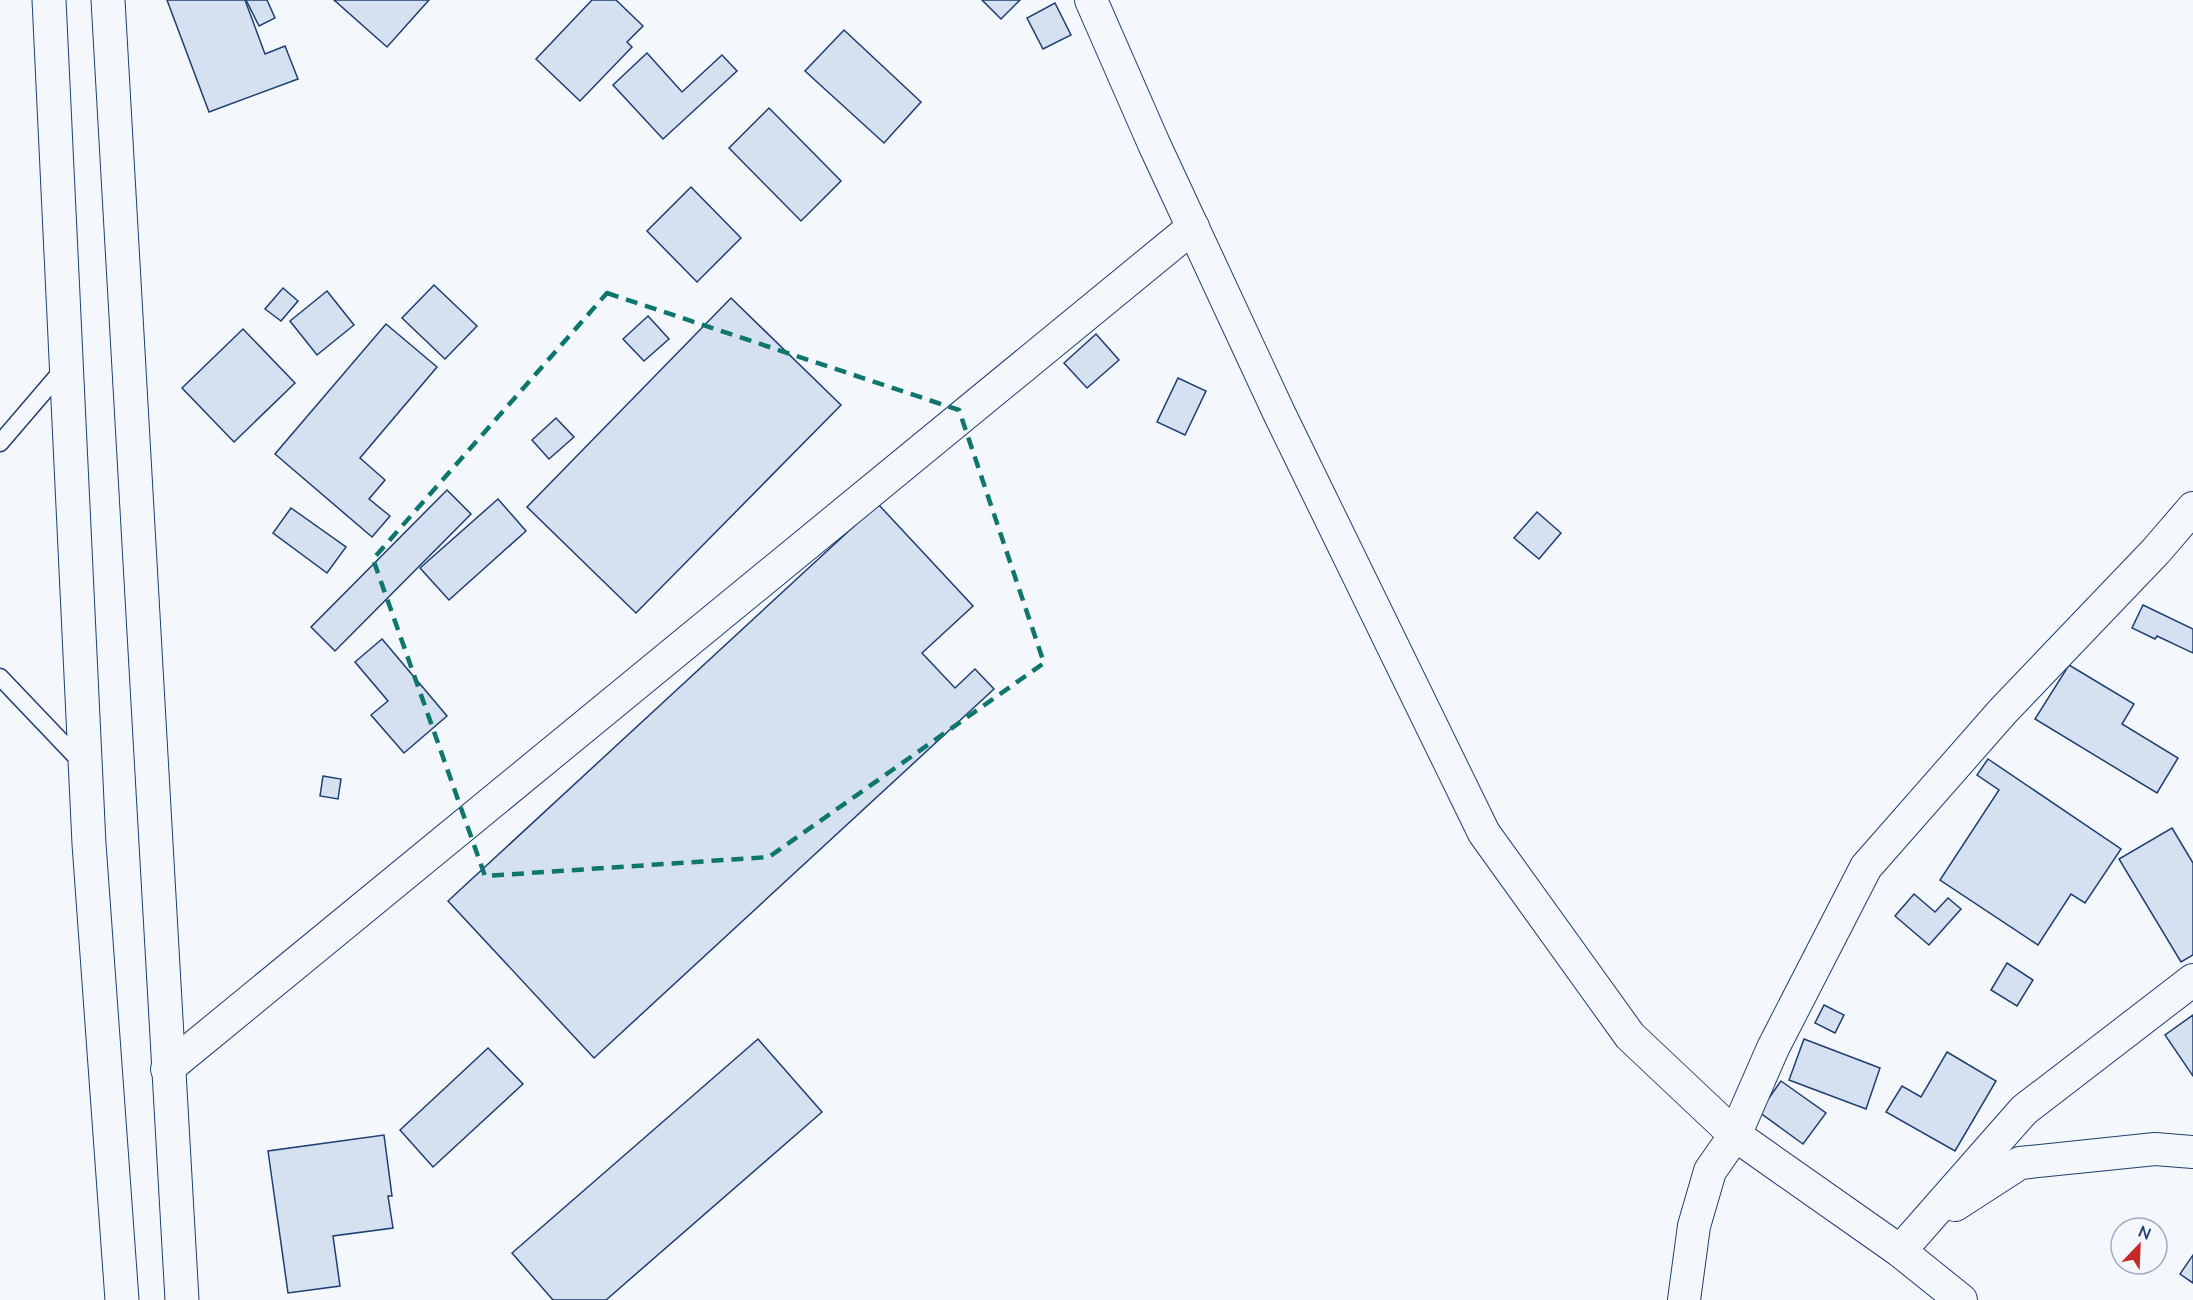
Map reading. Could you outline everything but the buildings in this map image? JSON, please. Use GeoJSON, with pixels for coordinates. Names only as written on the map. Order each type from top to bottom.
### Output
{"type":"FeatureCollection","features":[{"type":"Feature","properties":{"kind":"highway"},"geometry":{"type":"LineString","coordinates":[[49,0],[89,844],[122,1300]]}},
{"type":"Feature","properties":{"kind":"highway"},"geometry":{"type":"LineString","coordinates":[[108,0],[167,1069],[182,1300]]}},
{"type":"Feature","properties":{"kind":"street"},"geometry":{"type":"LineString","coordinates":[[1091,0],[1280,415],[1484,833],[1630,1036],[1735,1135],[1900,1251],[1961,1300]]}},
{"type":"Feature","properties":{"kind":"street"},"geometry":{"type":"LineString","coordinates":[[167,1069],[1193,227]]}},
{"type":"Feature","properties":{"kind":"street"},"geometry":{"type":"LineString","coordinates":[[1684,1300],[1694,1226],[1710,1171],[1735,1135],[1773,1048],[1866,867],[2003,711],[2156,551],[2193,508]]}},
{"type":"Feature","properties":{"kind":"street"},"geometry":{"type":"LineString","coordinates":[[1900,1251],[2024,1110],[2193,980]]}},
{"type":"Feature","properties":{"kind":"street"},"geometry":{"type":"LineString","coordinates":[[1924,1224],[2020,1163],[2155,1149],[2193,1152]]}},
{"type":"Feature","properties":{"kind":"lane"},"geometry":{"type":"LineString","coordinates":[[0,443],[66,365]]}},
{"type":"Feature","properties":{"kind":"lane"},"geometry":{"type":"LineString","coordinates":[[0,677],[85,766]]}},
{"type":"Feature","properties":{"kind":"highlighted area"},"geometry":{"type":"Polygon","coordinates":[[[607,293],[959,410],[1044,663],[769,857],[485,876],[373,559],[607,293]]]}}]}
